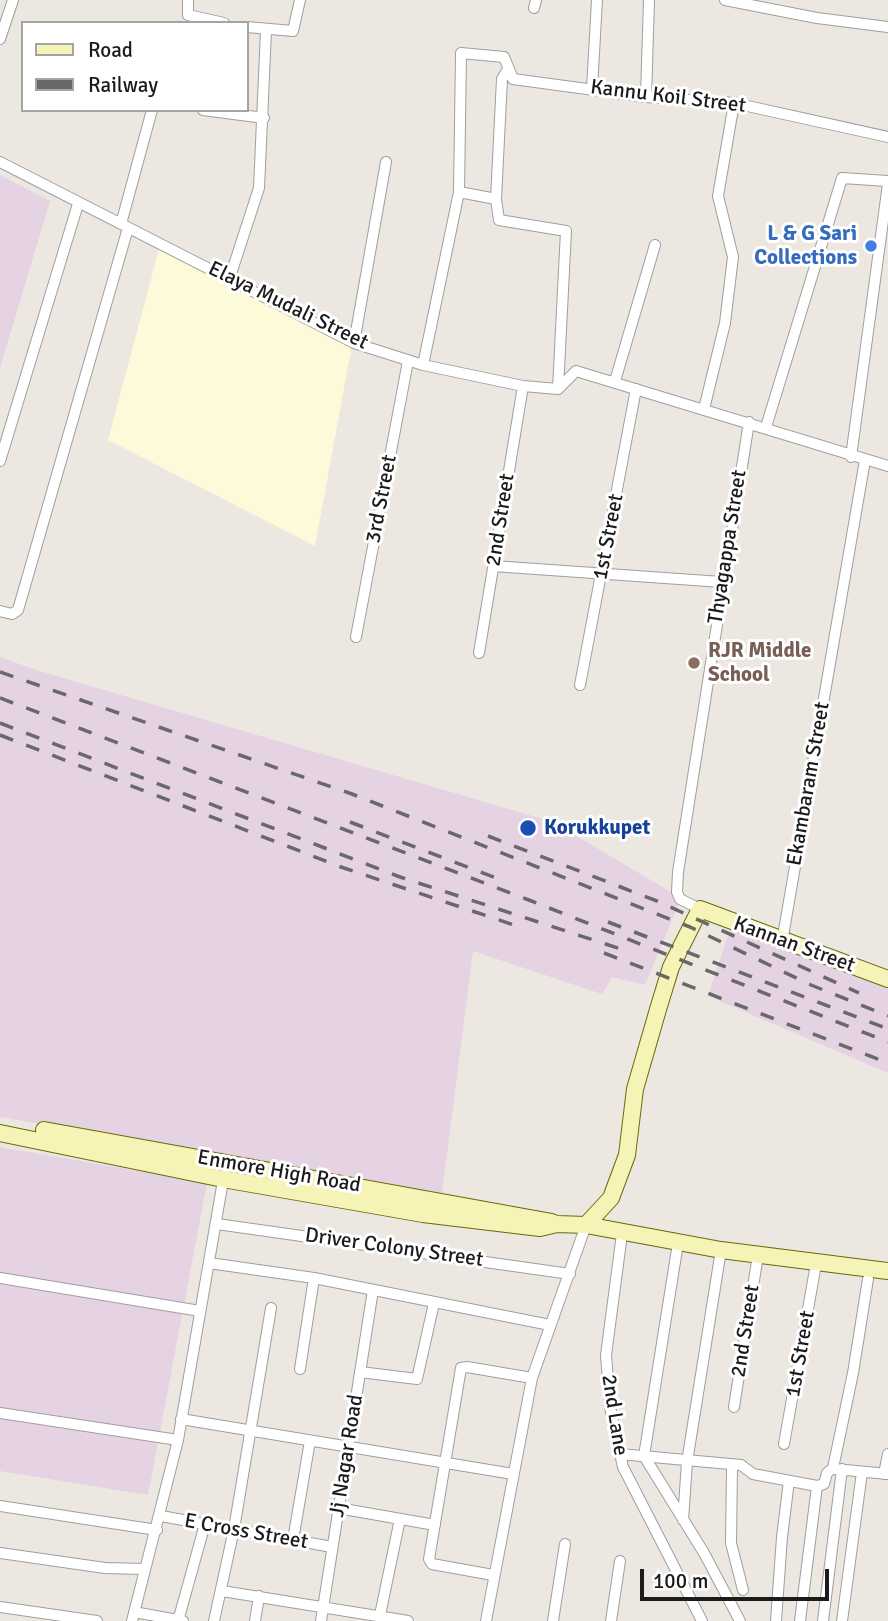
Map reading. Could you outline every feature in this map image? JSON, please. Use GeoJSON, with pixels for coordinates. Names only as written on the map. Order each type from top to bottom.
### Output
{"type":"FeatureCollection","features":[{"type":"Feature","properties":{"kind":"main road","name":"Kannan Street"},"geometry":{"type":"LineString","coordinates":[[700,909],[782,942],[888,979]]}},
{"type":"Feature","properties":{"kind":"main road"},"geometry":{"type":"LineString","coordinates":[[586,1225],[611,1198],[627,1155],[635,1090],[659,1006],[671,967],[700,909]]}},
{"type":"Feature","properties":{"kind":"main road","name":"Enmore High Road"},"geometry":{"type":"LineString","coordinates":[[0,1122],[225,1171]]}},
{"type":"Feature","properties":{"kind":"main road","name":"Enmore High Road"},"geometry":{"type":"LineString","coordinates":[[0,1133],[225,1171],[545,1218],[557,1224],[586,1225],[621,1234],[863,1273],[888,1271]]}},
{"type":"Feature","properties":{"kind":"street"},"geometry":{"type":"LineString","coordinates":[[0,39],[13,0]]}},
{"type":"Feature","properties":{"kind":"street"},"geometry":{"type":"LineString","coordinates":[[248,27],[289,32],[295,29],[300,0]]}},
{"type":"Feature","properties":{"kind":"street"},"geometry":{"type":"LineString","coordinates":[[592,89],[597,0]]}},
{"type":"Feature","properties":{"kind":"street"},"geometry":{"type":"LineString","coordinates":[[646,97],[649,0]]}},
{"type":"Feature","properties":{"kind":"street"},"geometry":{"type":"LineString","coordinates":[[725,0],[817,18],[888,25]]}},
{"type":"Feature","properties":{"kind":"street"},"geometry":{"type":"LineString","coordinates":[[188,5],[189,16],[214,21]]}},
{"type":"Feature","properties":{"kind":"street"},"geometry":{"type":"LineString","coordinates":[[230,277],[259,188],[266,31]]}},
{"type":"Feature","properties":{"kind":"street","name":"Kannu Koil Street"},"geometry":{"type":"LineString","coordinates":[[459,192],[461,53],[504,57],[513,79],[646,97],[734,103],[888,137]]}},
{"type":"Feature","properties":{"kind":"street"},"geometry":{"type":"LineString","coordinates":[[508,71],[502,79],[496,200],[499,220],[566,231],[558,389]]}},
{"type":"Feature","properties":{"kind":"street"},"geometry":{"type":"LineString","coordinates":[[704,410],[725,323],[733,257],[718,196],[734,103]]}},
{"type":"Feature","properties":{"kind":"street"},"geometry":{"type":"LineString","coordinates":[[0,611],[12,614],[18,610],[125,226],[152,112]]}},
{"type":"Feature","properties":{"kind":"street"},"geometry":{"type":"LineString","coordinates":[[218,112],[264,118]]}},
{"type":"Feature","properties":{"kind":"street","name":"Elaya Mudali Street"},"geometry":{"type":"LineString","coordinates":[[0,162],[78,204],[230,277],[354,343],[424,365],[523,386],[558,389]]}},
{"type":"Feature","properties":{"kind":"street"},"geometry":{"type":"LineString","coordinates":[[354,343],[386,163]]}},
{"type":"Feature","properties":{"kind":"street"},"geometry":{"type":"LineString","coordinates":[[766,427],[842,178],[888,183],[851,457]]}},
{"type":"Feature","properties":{"kind":"street"},"geometry":{"type":"LineString","coordinates":[[424,365],[459,192],[496,200]]}},
{"type":"Feature","properties":{"kind":"street"},"geometry":{"type":"LineString","coordinates":[[0,461],[78,204]]}},
{"type":"Feature","properties":{"kind":"street"},"geometry":{"type":"LineString","coordinates":[[615,381],[655,245]]}},
{"type":"Feature","properties":{"kind":"street","name":"3rd Street"},"geometry":{"type":"LineString","coordinates":[[356,637],[408,361]]}},
{"type":"Feature","properties":{"kind":"street"},"geometry":{"type":"LineString","coordinates":[[558,389],[576,371],[766,427],[851,457],[888,466]]}},
{"type":"Feature","properties":{"kind":"street","name":"2nd Street"},"geometry":{"type":"LineString","coordinates":[[479,653],[523,386]]}},
{"type":"Feature","properties":{"kind":"street","name":"1st Street"},"geometry":{"type":"LineString","coordinates":[[580,685],[636,389]]}},
{"type":"Feature","properties":{"kind":"street","name":"Thyagappa Street"},"geometry":{"type":"LineString","coordinates":[[700,909],[680,899],[677,892],[722,582],[749,422]]}},
{"type":"Feature","properties":{"kind":"street","name":"Ekambaram Street"},"geometry":{"type":"LineString","coordinates":[[782,942],[865,460]]}},
{"type":"Feature","properties":{"kind":"street"},"geometry":{"type":"LineString","coordinates":[[493,566],[722,582]]}},
{"type":"Feature","properties":{"kind":"street"},"geometry":{"type":"LineString","coordinates":[[185,1621],[133,1617],[144,1569],[161,1516],[178,1440],[225,1171]]}},
{"type":"Feature","properties":{"kind":"street","name":"Driver Colony Street"},"geometry":{"type":"LineString","coordinates":[[217,1224],[570,1274]]}},
{"type":"Feature","properties":{"kind":"street"},"geometry":{"type":"LineString","coordinates":[[486,1621],[532,1378],[586,1225]]}},
{"type":"Feature","properties":{"kind":"street","name":"2nd Lane"},"geometry":{"type":"LineString","coordinates":[[621,1234],[606,1355],[610,1407],[623,1467],[702,1621]]}},
{"type":"Feature","properties":{"kind":"street"},"geometry":{"type":"LineString","coordinates":[[678,1243],[644,1456],[740,1621]]}},
{"type":"Feature","properties":{"kind":"street"},"geometry":{"type":"LineString","coordinates":[[683,1520],[687,1462],[721,1250]]}},
{"type":"Feature","properties":{"kind":"street","name":"2nd Street"},"geometry":{"type":"LineString","coordinates":[[734,1407],[758,1255]]}},
{"type":"Feature","properties":{"kind":"street"},"geometry":{"type":"LineString","coordinates":[[209,1263],[314,1278],[550,1325]]}},
{"type":"Feature","properties":{"kind":"street","name":"1st Street"},"geometry":{"type":"LineString","coordinates":[[784,1444],[816,1264]]}},
{"type":"Feature","properties":{"kind":"street"},"geometry":{"type":"LineString","coordinates":[[823,1621],[837,1469],[853,1373],[863,1273]]}},
{"type":"Feature","properties":{"kind":"street"},"geometry":{"type":"LineString","coordinates":[[0,1278],[200,1311]]}},
{"type":"Feature","properties":{"kind":"street"},"geometry":{"type":"LineString","coordinates":[[300,1369],[314,1278]]}},
{"type":"Feature","properties":{"kind":"street","name":"Jj Nagar Road"},"geometry":{"type":"LineString","coordinates":[[321,1621],[373,1290]]}},
{"type":"Feature","properties":{"kind":"street"},"geometry":{"type":"LineString","coordinates":[[360,1372],[417,1379],[434,1303]]}},
{"type":"Feature","properties":{"kind":"street"},"geometry":{"type":"LineString","coordinates":[[214,1621],[234,1530],[271,1308]]}},
{"type":"Feature","properties":{"kind":"street"},"geometry":{"type":"LineString","coordinates":[[493,1575],[430,1563],[461,1367],[532,1378]]}},
{"type":"Feature","properties":{"kind":"street"},"geometry":{"type":"LineString","coordinates":[[0,1413],[178,1440]]}},
{"type":"Feature","properties":{"kind":"street"},"geometry":{"type":"LineString","coordinates":[[181,1419],[513,1474]]}},
{"type":"Feature","properties":{"kind":"street"},"geometry":{"type":"LineString","coordinates":[[293,1540],[310,1441]]}},
{"type":"Feature","properties":{"kind":"street"},"geometry":{"type":"LineString","coordinates":[[620,1454],[732,1467],[741,1465],[754,1474],[817,1486],[824,1485],[837,1469]]}},
{"type":"Feature","properties":{"kind":"street"},"geometry":{"type":"LineString","coordinates":[[837,1469],[886,1474],[888,1454]]}},
{"type":"Feature","properties":{"kind":"street"},"geometry":{"type":"LineString","coordinates":[[732,1467],[731,1544],[743,1590]]}},
{"type":"Feature","properties":{"kind":"street"},"geometry":{"type":"LineString","coordinates":[[842,1621],[862,1472]]}},
{"type":"Feature","properties":{"kind":"street"},"geometry":{"type":"LineString","coordinates":[[776,1621],[789,1481]]}},
{"type":"Feature","properties":{"kind":"street"},"geometry":{"type":"LineString","coordinates":[[800,1621],[817,1486]]}},
{"type":"Feature","properties":{"kind":"street"},"geometry":{"type":"LineString","coordinates":[[0,1506],[157,1530]]}},
{"type":"Feature","properties":{"kind":"street"},"geometry":{"type":"LineString","coordinates":[[338,1508],[435,1525]]}},
{"type":"Feature","properties":{"kind":"street","name":"E Cross Street"},"geometry":{"type":"LineString","coordinates":[[161,1516],[332,1547]]}},
{"type":"Feature","properties":{"kind":"street"},"geometry":{"type":"LineString","coordinates":[[380,1615],[400,1519]]}},
{"type":"Feature","properties":{"kind":"street"},"geometry":{"type":"LineString","coordinates":[[178,1621],[205,1524]]}},
{"type":"Feature","properties":{"kind":"street"},"geometry":{"type":"LineString","coordinates":[[553,1621],[565,1544]]}},
{"type":"Feature","properties":{"kind":"street"},"geometry":{"type":"LineString","coordinates":[[0,1553],[106,1568],[144,1569]]}},
{"type":"Feature","properties":{"kind":"street"},"geometry":{"type":"LineString","coordinates":[[611,1621],[620,1561]]}},
{"type":"Feature","properties":{"kind":"street"},"geometry":{"type":"LineString","coordinates":[[222,1591],[408,1621]]}},
{"type":"Feature","properties":{"kind":"street"},"geometry":{"type":"LineString","coordinates":[[255,1621],[259,1596]]}},
{"type":"Feature","properties":{"kind":"street"},"geometry":{"type":"LineString","coordinates":[[0,1606],[97,1621]]}},
{"type":"Feature","properties":{"kind":"shaded area"},"geometry":{"type":"Polygon","coordinates":[[[0,175],[50,201],[0,368],[0,175]]]}},
{"type":"Feature","properties":{"kind":"shaded area"},"geometry":{"type":"Polygon","coordinates":[[[160,246],[352,345],[315,546],[108,440],[160,246]]]}},
{"type":"Feature","properties":{"kind":"shaded area"},"geometry":{"type":"Polygon","coordinates":[[[0,657],[36,670],[553,822],[681,898],[645,985],[612,977],[602,994],[473,951],[442,1193],[0,1117],[0,657]]]}},
{"type":"Feature","properties":{"kind":"shaded area"},"geometry":{"type":"Polygon","coordinates":[[[731,926],[888,987],[888,1073],[708,996],[731,926]]]}},
{"type":"Feature","properties":{"kind":"shaded area"},"geometry":{"type":"Polygon","coordinates":[[[0,1147],[207,1183],[148,1495],[0,1471],[0,1147]]]}},
{"type":"Feature","properties":{"kind":"railway"},"geometry":{"type":"LineString","coordinates":[[0,672],[352,794],[690,927],[811,985],[888,1016]]}},
{"type":"Feature","properties":{"kind":"railway"},"geometry":{"type":"LineString","coordinates":[[0,698],[529,900],[888,1042]]}},
{"type":"Feature","properties":{"kind":"railway"},"geometry":{"type":"LineString","coordinates":[[0,723],[400,877],[621,949]]}},
{"type":"Feature","properties":{"kind":"railway"},"geometry":{"type":"LineString","coordinates":[[0,735],[341,867],[517,926]]}},
{"type":"Feature","properties":{"kind":"railway"},"geometry":{"type":"LineString","coordinates":[[350,822],[504,881]]}},
{"type":"Feature","properties":{"kind":"railway"},"geometry":{"type":"LineString","coordinates":[[488,836],[657,901],[859,993]]}},
{"type":"Feature","properties":{"kind":"railway"},"geometry":{"type":"LineString","coordinates":[[608,922],[888,1029]]}},
{"type":"Feature","properties":{"kind":"railway"},"geometry":{"type":"LineString","coordinates":[[604,953],[888,1063]]}},
{"type":"Feature","properties":{"kind":"place","name":"L & G Sari Collections"},"geometry":{"type":"Point","coordinates":[871,246]}},
{"type":"Feature","properties":{"kind":"place","name":"RJR Middle School"},"geometry":{"type":"Point","coordinates":[694,663]}},
{"type":"Feature","properties":{"kind":"place","name":"Korukkupet"},"geometry":{"type":"Point","coordinates":[528,828]}}]}
